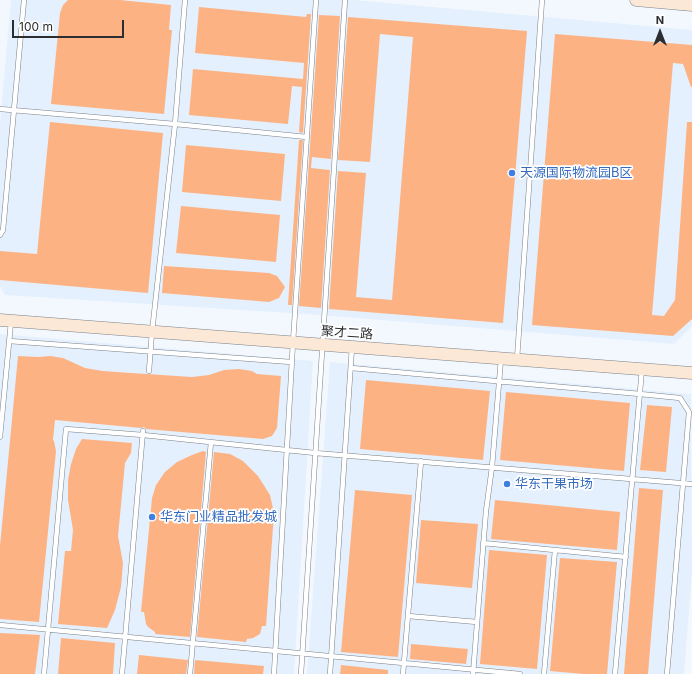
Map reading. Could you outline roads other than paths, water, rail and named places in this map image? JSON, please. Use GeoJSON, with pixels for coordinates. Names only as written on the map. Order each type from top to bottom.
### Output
{"type":"FeatureCollection","features":[{"type":"Feature","properties":{"kind":"street"},"geometry":{"type":"LineString","coordinates":[[636,0],[692,5]]}},
{"type":"Feature","properties":{"kind":"street","name":"聚才二路"},"geometry":{"type":"LineString","coordinates":[[6,320],[692,373]]}},
{"type":"Feature","properties":{"kind":"lane"},"geometry":{"type":"LineString","coordinates":[[0,235],[3,230],[24,0]]}},
{"type":"Feature","properties":{"kind":"lane"},"geometry":{"type":"LineString","coordinates":[[148,371],[175,124],[185,0]]}},
{"type":"Feature","properties":{"kind":"lane"},"geometry":{"type":"LineString","coordinates":[[274,674],[291,362],[316,0]]}},
{"type":"Feature","properties":{"kind":"lane"},"geometry":{"type":"LineString","coordinates":[[301,674],[345,0]]}},
{"type":"Feature","properties":{"kind":"lane"},"geometry":{"type":"LineString","coordinates":[[517,360],[542,0]]}},
{"type":"Feature","properties":{"kind":"lane"},"geometry":{"type":"LineString","coordinates":[[0,109],[307,136]]}},
{"type":"Feature","properties":{"kind":"lane"},"geometry":{"type":"LineString","coordinates":[[0,437],[9,341],[6,320]]}},
{"type":"Feature","properties":{"kind":"lane"},"geometry":{"type":"LineString","coordinates":[[9,341],[291,362]]}},
{"type":"Feature","properties":{"kind":"lane"},"geometry":{"type":"LineString","coordinates":[[330,674],[352,347]]}},
{"type":"Feature","properties":{"kind":"lane"},"geometry":{"type":"LineString","coordinates":[[473,672],[483,543],[492,467],[501,359]]}},
{"type":"Feature","properties":{"kind":"lane"},"geometry":{"type":"LineString","coordinates":[[351,368],[680,398],[689,412],[682,483],[668,674]]}},
{"type":"Feature","properties":{"kind":"lane"},"geometry":{"type":"LineString","coordinates":[[615,674],[642,369]]}},
{"type":"Feature","properties":{"kind":"lane"},"geometry":{"type":"LineString","coordinates":[[44,674],[66,429],[143,433],[315,453],[692,484]]}},
{"type":"Feature","properties":{"kind":"lane"},"geometry":{"type":"LineString","coordinates":[[122,674],[143,433]]}},
{"type":"Feature","properties":{"kind":"lane"},"geometry":{"type":"LineString","coordinates":[[190,674],[211,442]]}},
{"type":"Feature","properties":{"kind":"lane"},"geometry":{"type":"LineString","coordinates":[[403,674],[421,461]]}},
{"type":"Feature","properties":{"kind":"lane"},"geometry":{"type":"LineString","coordinates":[[483,543],[626,556]]}},
{"type":"Feature","properties":{"kind":"lane"},"geometry":{"type":"LineString","coordinates":[[544,674],[555,550]]}},
{"type":"Feature","properties":{"kind":"lane"},"geometry":{"type":"LineString","coordinates":[[408,616],[477,622]]}},
{"type":"Feature","properties":{"kind":"lane"},"geometry":{"type":"LineString","coordinates":[[0,625],[276,650],[473,672],[520,674]]}},
{"type":"Feature","properties":{"kind":"place","name":"天源国际物流园B区"},"geometry":{"type":"Point","coordinates":[512,173]}},
{"type":"Feature","properties":{"kind":"place","name":"华东干果市场"},"geometry":{"type":"Point","coordinates":[507,484]}},
{"type":"Feature","properties":{"kind":"place","name":"华东门业精品批发城"},"geometry":{"type":"Point","coordinates":[152,517]}}]}
